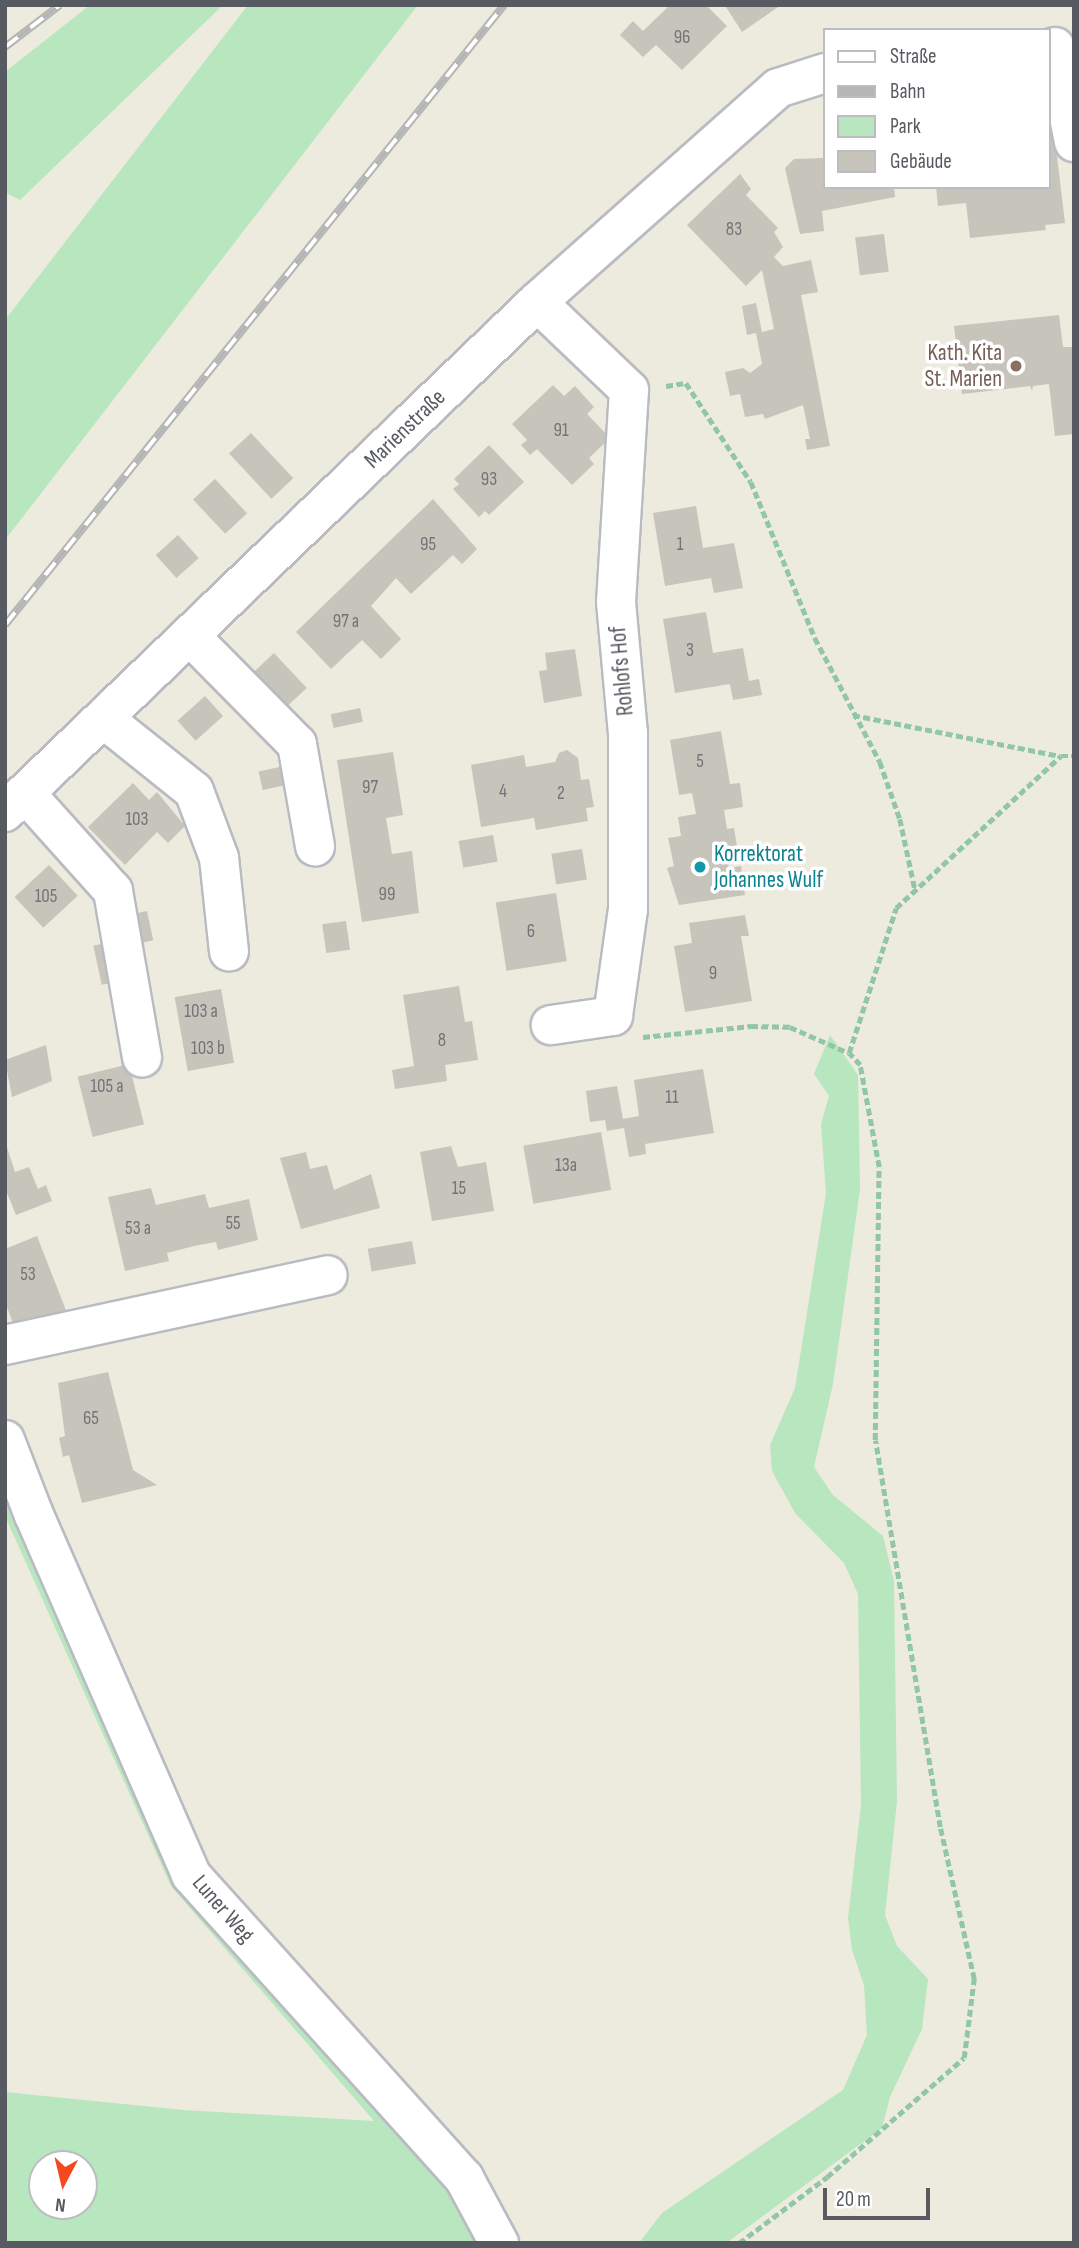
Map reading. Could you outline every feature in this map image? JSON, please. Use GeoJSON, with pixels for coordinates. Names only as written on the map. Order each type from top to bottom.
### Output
{"type":"FeatureCollection","features":[{"type":"Feature","properties":{"kind":"street"},"geometry":{"type":"LineString","coordinates":[[1059,47],[1074,142]]}},
{"type":"Feature","properties":{"kind":"street","name":"Marienstraße"},"geometry":{"type":"LineString","coordinates":[[16,803],[537,302],[778,88],[824,73]]}},
{"type":"Feature","properties":{"kind":"street"},"geometry":{"type":"LineString","coordinates":[[537,302],[629,390]]}},
{"type":"Feature","properties":{"kind":"street","name":"Rohlofs Hof"},"geometry":{"type":"LineString","coordinates":[[613,1016],[628,909],[628,733],[616,602],[629,390]]}},
{"type":"Feature","properties":{"kind":"street"},"geometry":{"type":"LineString","coordinates":[[190,636],[298,744],[315,846]]}},
{"type":"Feature","properties":{"kind":"street"},"geometry":{"type":"LineString","coordinates":[[104,719],[194,791],[219,858],[229,951]]}},
{"type":"Feature","properties":{"kind":"street"},"geometry":{"type":"LineString","coordinates":[[16,803],[113,891],[142,1058]]}},
{"type":"Feature","properties":{"kind":"street"},"geometry":{"type":"LineString","coordinates":[[551,1024],[613,1016]]}},
{"type":"Feature","properties":{"kind":"street"},"geometry":{"type":"LineString","coordinates":[[5,1345],[328,1275]]}},
{"type":"Feature","properties":{"kind":"street","name":"Luner Weg"},"geometry":{"type":"LineString","coordinates":[[5,1440],[191,1875],[464,2178],[499,2243]]}},
{"type":"Feature","properties":{"kind":"path"},"geometry":{"type":"LineString","coordinates":[[629,390],[686,383],[751,482],[852,715],[880,762],[900,819],[915,890]]}},
{"type":"Feature","properties":{"kind":"path"},"geometry":{"type":"LineString","coordinates":[[852,715],[1061,756],[1074,756]]}},
{"type":"Feature","properties":{"kind":"path"},"geometry":{"type":"LineString","coordinates":[[849,1053],[896,908],[1061,756]]}},
{"type":"Feature","properties":{"kind":"path"},"geometry":{"type":"LineString","coordinates":[[613,1016],[644,1038],[751,1026],[790,1027],[849,1053],[860,1065],[880,1167],[875,1440],[940,1827],[974,1979],[964,2059],[827,2177],[739,2243]]}},
{"type":"Feature","properties":{"kind":"green space"},"geometry":{"type":"Polygon","coordinates":[[[90,5],[223,5],[20,200],[5,192],[5,72],[90,5]]]}},
{"type":"Feature","properties":{"kind":"green space"},"geometry":{"type":"Polygon","coordinates":[[[248,5],[418,5],[5,540],[5,320],[248,5]]]}},
{"type":"Feature","properties":{"kind":"green space"},"geometry":{"type":"Polygon","coordinates":[[[830,1035],[858,1075],[860,1189],[833,1384],[814,1467],[833,1495],[883,1536],[894,1581],[897,1801],[885,1915],[897,1946],[928,1979],[922,2029],[890,2097],[882,2128],[729,2241],[639,2243],[662,2213],[843,2090],[867,2035],[864,1985],[852,1950],[848,1918],[861,1805],[858,1594],[844,1563],[795,1513],[772,1471],[770,1445],[795,1388],[826,1193],[821,1124],[829,1096],[814,1074],[830,1035]]]}},
{"type":"Feature","properties":{"kind":"green space"},"geometry":{"type":"Polygon","coordinates":[[[5,1479],[170,1872],[467,2206],[484,2243],[5,2243],[5,2092],[183,2110],[374,2121],[171,1886],[5,1516],[5,1479]]]}},
{"type":"Feature","properties":{"kind":"building"},"geometry":{"type":"Polygon","coordinates":[[[670,5],[706,5],[727,26],[682,70],[656,45],[643,57],[620,35],[633,21],[643,31],[670,5]]]}},
{"type":"Feature","properties":{"kind":"building"},"geometry":{"type":"Polygon","coordinates":[[[729,5],[781,5],[742,32],[726,7],[729,5]]]}},
{"type":"Feature","properties":{"kind":"building"},"geometry":{"type":"Polygon","coordinates":[[[1051,132],[1054,132],[1065,223],[1045,225],[1046,230],[970,238],[966,203],[938,206],[936,189],[1051,189],[1051,132]]]}},
{"type":"Feature","properties":{"kind":"building"},"geometry":{"type":"Polygon","coordinates":[[[824,158],[824,189],[894,189],[895,197],[822,211],[824,231],[800,234],[785,168],[794,159],[824,158]]]}},
{"type":"Feature","properties":{"kind":"building"},"geometry":{"type":"Polygon","coordinates":[[[740,174],[751,189],[746,195],[778,228],[774,232],[783,247],[774,257],[783,266],[811,260],[818,292],[801,295],[830,446],[807,450],[805,439],[810,439],[803,405],[765,419],[763,414],[745,417],[740,394],[730,396],[725,372],[743,368],[750,373],[762,364],[756,333],[747,335],[742,306],[756,303],[762,332],[774,329],[762,270],[746,286],[687,225],[740,174]]]}},
{"type":"Feature","properties":{"kind":"building"},"geometry":{"type":"Polygon","coordinates":[[[884,234],[889,272],[860,275],[855,238],[884,234]]]}},
{"type":"Feature","properties":{"kind":"building","name":"Kath. Kita St. Marien"},"geometry":{"type":"Polygon","coordinates":[[[1059,315],[1063,347],[1074,347],[1074,434],[1055,436],[1049,384],[1033,386],[1032,391],[1030,386],[962,394],[954,326],[1059,315]]]}},
{"type":"Feature","properties":{"kind":"building"},"geometry":{"type":"Polygon","coordinates":[[[553,385],[564,396],[575,386],[594,407],[587,414],[610,438],[589,458],[594,464],[572,485],[537,449],[530,455],[521,445],[527,440],[512,424],[553,385]]]}},
{"type":"Feature","properties":{"kind":"building"},"geometry":{"type":"Polygon","coordinates":[[[251,433],[293,478],[271,499],[229,453],[251,433]]]}},
{"type":"Feature","properties":{"kind":"building"},"geometry":{"type":"Polygon","coordinates":[[[489,445],[524,482],[489,515],[485,511],[479,517],[453,489],[459,484],[454,479],[489,445]]]}},
{"type":"Feature","properties":{"kind":"building"},"geometry":{"type":"Polygon","coordinates":[[[215,479],[247,513],[225,534],[193,499],[215,479]]]}},
{"type":"Feature","properties":{"kind":"building"},"geometry":{"type":"Polygon","coordinates":[[[433,499],[477,549],[462,564],[453,555],[411,594],[396,578],[371,606],[401,639],[381,659],[362,640],[331,669],[296,632],[433,499]]]}},
{"type":"Feature","properties":{"kind":"building"},"geometry":{"type":"Polygon","coordinates":[[[696,506],[703,548],[734,543],[743,588],[714,593],[711,578],[665,586],[653,513],[696,506]]]}},
{"type":"Feature","properties":{"kind":"building"},"geometry":{"type":"Polygon","coordinates":[[[178,535],[199,558],[176,578],[156,555],[178,535]]]}},
{"type":"Feature","properties":{"kind":"building"},"geometry":{"type":"Polygon","coordinates":[[[706,612],[713,653],[743,648],[749,681],[759,679],[762,695],[733,700],[730,684],[675,693],[663,619],[706,612]]]}},
{"type":"Feature","properties":{"kind":"building"},"geometry":{"type":"Polygon","coordinates":[[[575,649],[582,696],[544,703],[539,671],[547,670],[545,653],[575,649]]]}},
{"type":"Feature","properties":{"kind":"building"},"geometry":{"type":"Polygon","coordinates":[[[274,653],[307,688],[284,709],[251,674],[274,653]]]}},
{"type":"Feature","properties":{"kind":"building"},"geometry":{"type":"Polygon","coordinates":[[[205,696],[223,716],[196,741],[178,721],[205,696]]]}},
{"type":"Feature","properties":{"kind":"building"},"geometry":{"type":"Polygon","coordinates":[[[360,708],[363,722],[334,728],[331,714],[360,708]]]}},
{"type":"Feature","properties":{"kind":"building"},"geometry":{"type":"Polygon","coordinates":[[[721,731],[730,784],[740,783],[743,807],[724,810],[727,829],[734,828],[738,853],[727,855],[729,868],[741,866],[745,895],[679,905],[667,868],[674,866],[668,838],[681,836],[678,817],[696,814],[692,793],[679,795],[670,740],[721,731]]]}},
{"type":"Feature","properties":{"kind":"building"},"geometry":{"type":"Polygon","coordinates":[[[567,750],[578,758],[581,780],[589,779],[594,807],[586,808],[588,821],[536,830],[534,818],[481,827],[471,765],[524,755],[526,767],[555,762],[559,753],[567,750]]]}},
{"type":"Feature","properties":{"kind":"building"},"geometry":{"type":"Polygon","coordinates":[[[393,752],[403,815],[386,818],[392,854],[412,851],[419,913],[362,922],[337,760],[393,752]]]}},
{"type":"Feature","properties":{"kind":"building"},"geometry":{"type":"Polygon","coordinates":[[[289,765],[293,784],[263,790],[259,771],[289,765]]]}},
{"type":"Feature","properties":{"kind":"building"},"geometry":{"type":"Polygon","coordinates":[[[133,783],[149,800],[157,792],[185,826],[168,843],[157,832],[125,865],[88,827],[133,783]]]}},
{"type":"Feature","properties":{"kind":"building"},"geometry":{"type":"Polygon","coordinates":[[[493,835],[498,862],[463,868],[459,841],[493,835]]]}},
{"type":"Feature","properties":{"kind":"building"},"geometry":{"type":"Polygon","coordinates":[[[582,849],[587,880],[556,884],[551,854],[582,849]]]}},
{"type":"Feature","properties":{"kind":"building"},"geometry":{"type":"Polygon","coordinates":[[[49,865],[78,896],[43,928],[15,897],[49,865]]]}},
{"type":"Feature","properties":{"kind":"building"},"geometry":{"type":"Polygon","coordinates":[[[556,893],[567,961],[507,971],[496,903],[556,893]]]}},
{"type":"Feature","properties":{"kind":"building"},"geometry":{"type":"Polygon","coordinates":[[[147,911],[153,940],[135,944],[128,915],[147,911]]]}},
{"type":"Feature","properties":{"kind":"building"},"geometry":{"type":"Polygon","coordinates":[[[745,915],[749,936],[741,936],[752,1001],[685,1012],[674,946],[692,943],[689,923],[745,915]]]}},
{"type":"Feature","properties":{"kind":"building"},"geometry":{"type":"Polygon","coordinates":[[[346,921],[350,950],[326,953],[322,924],[346,921]]]}},
{"type":"Feature","properties":{"kind":"building"},"geometry":{"type":"Polygon","coordinates":[[[111,942],[119,981],[102,985],[93,946],[111,942]]]}},
{"type":"Feature","properties":{"kind":"building"},"geometry":{"type":"Polygon","coordinates":[[[459,986],[465,1022],[472,1021],[478,1060],[445,1065],[447,1081],[395,1089],[392,1070],[414,1066],[403,995],[459,986]]]}},
{"type":"Feature","properties":{"kind":"building"},"geometry":{"type":"Polygon","coordinates":[[[221,989],[234,1063],[188,1071],[175,997],[221,989]]]}},
{"type":"Feature","properties":{"kind":"building"},"geometry":{"type":"Polygon","coordinates":[[[46,1045],[52,1081],[12,1097],[5,1060],[46,1045]]]}},
{"type":"Feature","properties":{"kind":"building"},"geometry":{"type":"Polygon","coordinates":[[[129,1064],[144,1124],[93,1137],[78,1077],[129,1064]]]}},
{"type":"Feature","properties":{"kind":"building"},"geometry":{"type":"Polygon","coordinates":[[[703,1069],[714,1133],[645,1144],[646,1154],[629,1157],[624,1128],[607,1131],[605,1120],[590,1122],[586,1091],[617,1086],[623,1119],[639,1116],[634,1080],[703,1069]]]}},
{"type":"Feature","properties":{"kind":"building"},"geometry":{"type":"Polygon","coordinates":[[[601,1132],[611,1190],[533,1204],[523,1146],[601,1132]]]}},
{"type":"Feature","properties":{"kind":"building"},"geometry":{"type":"Polygon","coordinates":[[[5,1141],[15,1172],[29,1167],[38,1189],[46,1185],[52,1201],[16,1215],[5,1188],[5,1141]]]}},
{"type":"Feature","properties":{"kind":"building"},"geometry":{"type":"Polygon","coordinates":[[[451,1146],[458,1167],[486,1162],[494,1211],[432,1221],[420,1152],[451,1146]]]}},
{"type":"Feature","properties":{"kind":"building"},"geometry":{"type":"Polygon","coordinates":[[[306,1152],[310,1169],[327,1165],[334,1190],[371,1174],[380,1208],[301,1229],[280,1158],[306,1152]]]}},
{"type":"Feature","properties":{"kind":"building"},"geometry":{"type":"Polygon","coordinates":[[[151,1188],[156,1205],[205,1194],[209,1208],[249,1199],[258,1240],[218,1250],[216,1242],[194,1246],[167,1253],[169,1261],[125,1271],[108,1197],[151,1188]]]}},
{"type":"Feature","properties":{"kind":"building"},"geometry":{"type":"Polygon","coordinates":[[[37,1236],[69,1318],[16,1331],[5,1302],[5,1249],[37,1236]]]}},
{"type":"Feature","properties":{"kind":"building"},"geometry":{"type":"Polygon","coordinates":[[[412,1241],[416,1264],[372,1271],[368,1249],[412,1241]]]}},
{"type":"Feature","properties":{"kind":"building"},"geometry":{"type":"Polygon","coordinates":[[[108,1372],[133,1470],[157,1485],[82,1503],[69,1455],[63,1457],[59,1438],[65,1436],[58,1383],[108,1372]]]}},
{"type":"Feature","properties":{"kind":"railway"},"geometry":{"type":"LineString","coordinates":[[5,47],[60,5]]}},
{"type":"Feature","properties":{"kind":"railway"},"geometry":{"type":"LineString","coordinates":[[5,625],[504,5]]}},
{"type":"Feature","properties":{"kind":"place","name":"Kath. Kita St. Marien"},"geometry":{"type":"Point","coordinates":[1016,366]}},
{"type":"Feature","properties":{"kind":"place","name":"Korrektorat Johannes Wulf"},"geometry":{"type":"Point","coordinates":[700,867]}}]}
